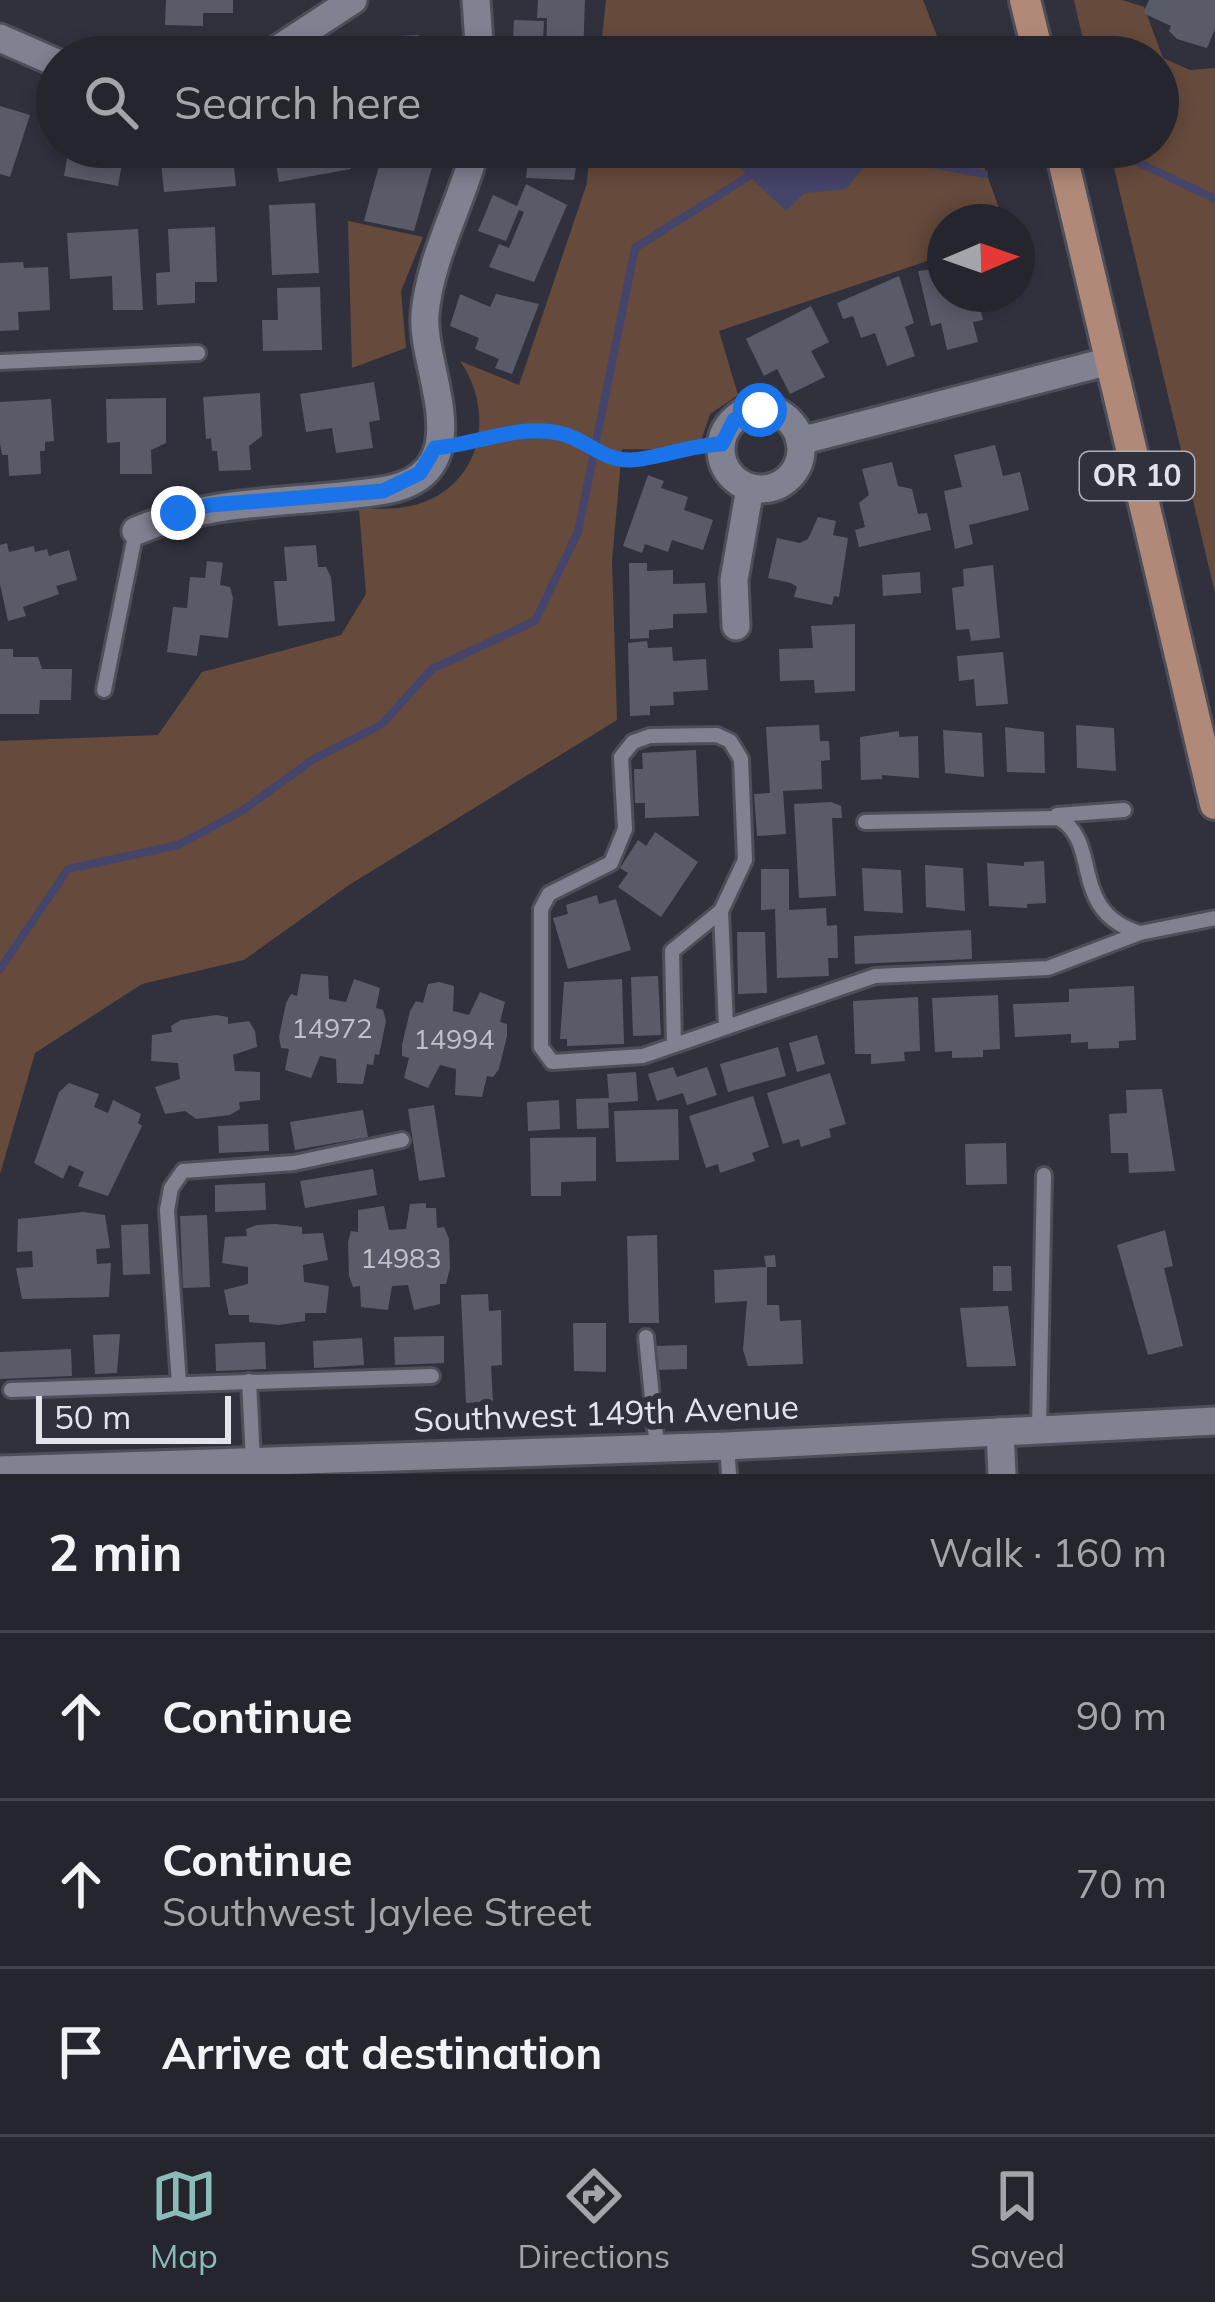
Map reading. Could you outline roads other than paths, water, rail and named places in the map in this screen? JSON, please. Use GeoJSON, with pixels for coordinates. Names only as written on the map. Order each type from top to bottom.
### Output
{"type":"FeatureCollection","features":[{"type":"Feature","properties":{"kind":"main road"},"geometry":{"type":"LineString","coordinates":[[1025,0],[1034,36]]}},
{"type":"Feature","properties":{"kind":"main road","name":"OR 10"},"geometry":{"type":"LineString","coordinates":[[1065,168],[1215,804]]}},
{"type":"Feature","properties":{"kind":"street"},"geometry":{"type":"LineString","coordinates":[[298,36],[353,0]]}},
{"type":"Feature","properties":{"kind":"street"},"geometry":{"type":"LineString","coordinates":[[476,0],[479,36]]}},
{"type":"Feature","properties":{"kind":"street"},"geometry":{"type":"LineString","coordinates":[[0,38],[36,54]]}},
{"type":"Feature","properties":{"kind":"street"},"geometry":{"type":"LineString","coordinates":[[136,531],[210,505],[383,491],[420,473],[435,448],[443,400],[424,317],[470,168]]}},
{"type":"Feature","properties":{"kind":"street"},"geometry":{"type":"LineString","coordinates":[[800,441],[1110,361]]}},
{"type":"Feature","properties":{"kind":"street"},"geometry":{"type":"LineString","coordinates":[[760,410],[786,418],[800,441],[799,461],[789,479],[770,488],[750,488],[728,471],[722,444],[734,420],[760,410]]}},
{"type":"Feature","properties":{"kind":"street"},"geometry":{"type":"LineString","coordinates":[[736,626],[734,580],[750,488]]}},
{"type":"Feature","properties":{"kind":"street","name":"Southwest 149th Avenue"},"geometry":{"type":"LineString","coordinates":[[0,1470],[123,1469],[253,1460],[434,1464],[657,1448],[728,1460],[1000,1432],[1215,1421]]}},
{"type":"Feature","properties":{"kind":"street"},"geometry":{"type":"LineString","coordinates":[[1000,1432],[1002,1474]]}},
{"type":"Feature","properties":{"kind":"lane"},"geometry":{"type":"LineString","coordinates":[[0,362],[198,353]]}},
{"type":"Feature","properties":{"kind":"lane"},"geometry":{"type":"LineString","coordinates":[[104,690],[136,531]]}},
{"type":"Feature","properties":{"kind":"lane"},"geometry":{"type":"LineString","coordinates":[[674,1045],[672,951],[721,911],[745,860],[741,759],[730,741],[717,735],[650,736],[633,742],[621,757],[621,847],[604,870],[549,894],[541,909],[541,1047],[546,1059],[632,1058],[674,1045],[855,981],[1048,968],[1139,933],[1215,917]]}},
{"type":"Feature","properties":{"kind":"lane"},"geometry":{"type":"LineString","coordinates":[[865,822],[1124,810]]}},
{"type":"Feature","properties":{"kind":"lane"},"geometry":{"type":"LineString","coordinates":[[1041,816],[1071,825],[1079,838],[1086,878],[1102,908],[1122,927],[1139,933]]}},
{"type":"Feature","properties":{"kind":"lane"},"geometry":{"type":"LineString","coordinates":[[721,911],[726,1027]]}},
{"type":"Feature","properties":{"kind":"lane"},"geometry":{"type":"LineString","coordinates":[[179,1384],[167,1210],[171,1188],[183,1171],[293,1163],[402,1140]]}},
{"type":"Feature","properties":{"kind":"lane"},"geometry":{"type":"LineString","coordinates":[[1039,1430],[1043,1175]]}},
{"type":"Feature","properties":{"kind":"lane"},"geometry":{"type":"LineString","coordinates":[[646,1337],[657,1448]]}},
{"type":"Feature","properties":{"kind":"lane"},"geometry":{"type":"LineString","coordinates":[[11,1390],[432,1376]]}},
{"type":"Feature","properties":{"kind":"lane"},"geometry":{"type":"LineString","coordinates":[[249,1381],[253,1460]]}},
{"type":"Feature","properties":{"kind":"waterway"},"geometry":{"type":"LineString","coordinates":[[953,168],[984,174]]}},
{"type":"Feature","properties":{"kind":"waterway"},"geometry":{"type":"LineString","coordinates":[[1150,168],[1215,199]]}},
{"type":"Feature","properties":{"kind":"waterway"},"geometry":{"type":"LineString","coordinates":[[0,969],[68,869],[178,845],[242,811],[312,760],[382,724],[432,669],[535,621],[578,532],[635,248],[752,174]]}}]}
